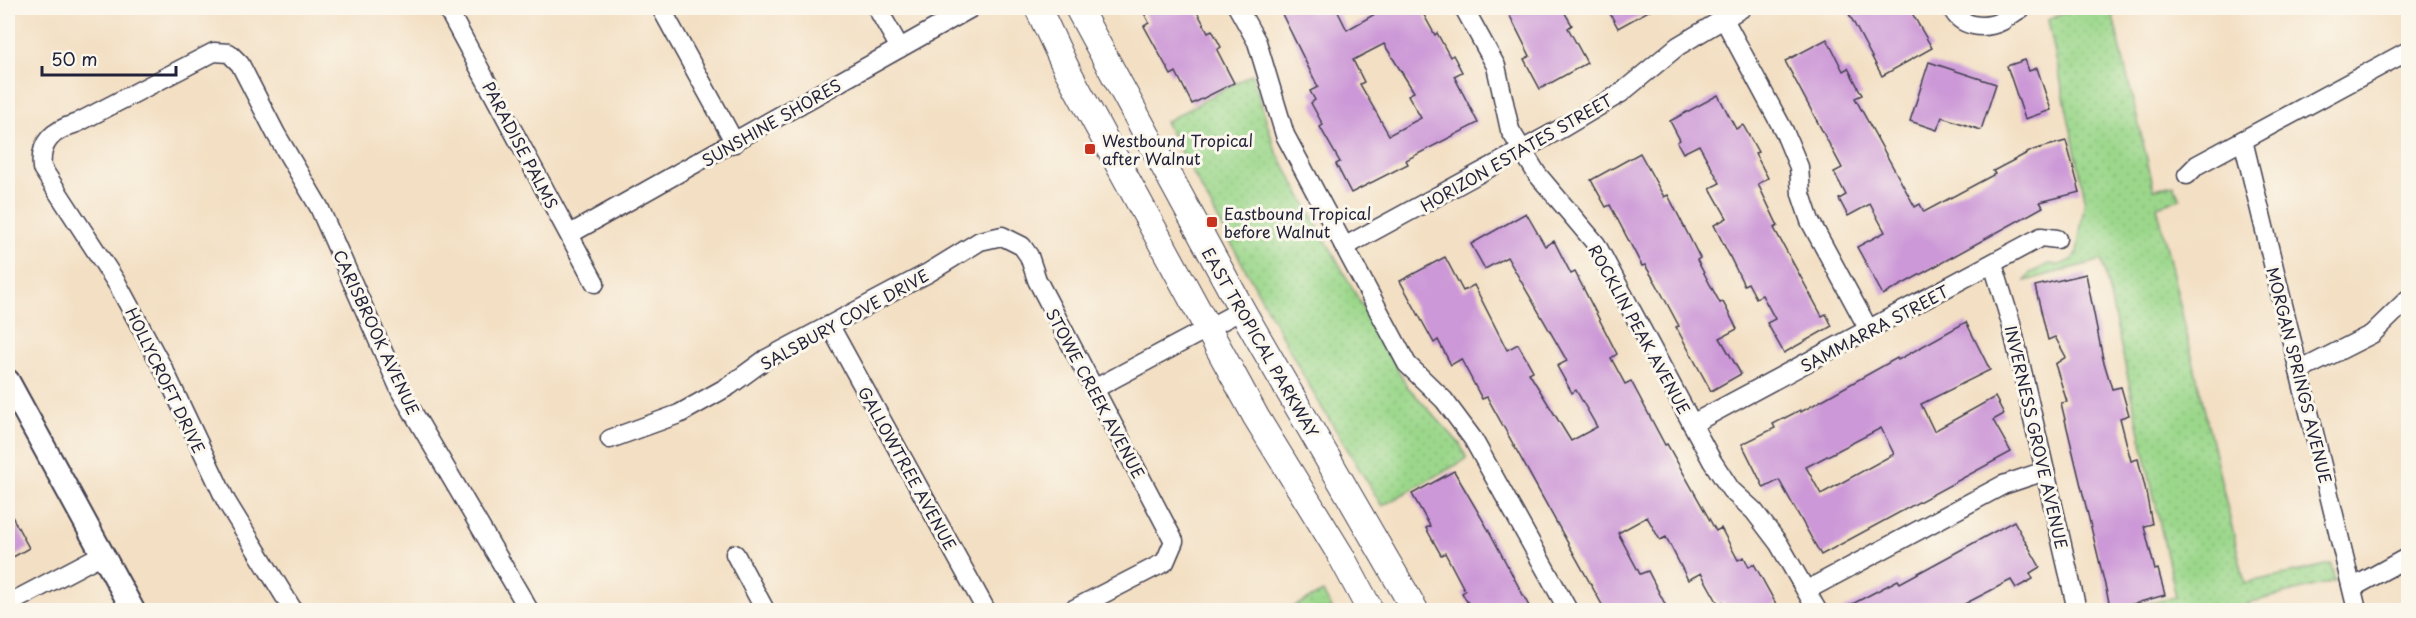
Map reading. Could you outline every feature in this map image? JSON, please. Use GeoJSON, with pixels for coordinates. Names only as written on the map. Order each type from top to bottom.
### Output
{"type":"FeatureCollection","features":[{"type":"Feature","properties":{"kind":"main road"},"geometry":{"type":"LineString","coordinates":[[1038,8],[1066,68],[1256,417],[1340,554],[1370,610]]}},
{"type":"Feature","properties":{"kind":"main road","name":"EAST TROPICAL PARKWAY"},"geometry":{"type":"LineString","coordinates":[[1078,8],[1242,310],[1415,610]]}},
{"type":"Feature","properties":{"kind":"street","name":"PARADISE PALMS"},"geometry":{"type":"LineString","coordinates":[[447,8],[595,283]]}},
{"type":"Feature","properties":{"kind":"street"},"geometry":{"type":"LineString","coordinates":[[661,8],[735,143]]}},
{"type":"Feature","properties":{"kind":"street"},"geometry":{"type":"LineString","coordinates":[[877,8],[900,48]]}},
{"type":"Feature","properties":{"kind":"street","name":"SUNSHINE SHORES"},"geometry":{"type":"LineString","coordinates":[[570,234],[971,8]]}},
{"type":"Feature","properties":{"kind":"street"},"geometry":{"type":"LineString","coordinates":[[1238,8],[1257,42],[1285,135],[1407,364],[1444,400],[1473,439],[1568,610]]}},
{"type":"Feature","properties":{"kind":"street","name":"ROCKLIN PEAK AVENUE"},"geometry":{"type":"LineString","coordinates":[[1464,8],[1496,66],[1510,130],[1546,186],[1596,244],[1692,424],[1725,480],[1754,511],[1779,544],[1817,610]]}},
{"type":"Feature","properties":{"kind":"street","name":"HORIZON ESTATES STREET"},"geometry":{"type":"LineString","coordinates":[[1344,247],[1523,151],[1621,93],[1721,12],[1742,8]]}},
{"type":"Feature","properties":{"kind":"street"},"geometry":{"type":"LineString","coordinates":[[1952,8],[1961,21],[1971,26],[2001,22],[2022,8]]}},
{"type":"Feature","properties":{"kind":"street"},"geometry":{"type":"LineString","coordinates":[[1721,12],[1784,131],[1799,167],[1801,194],[1810,221],[1869,330]]}},
{"type":"Feature","properties":{"kind":"street"},"geometry":{"type":"LineString","coordinates":[[2187,175],[2196,165],[2409,51]]}},
{"type":"Feature","properties":{"kind":"street","name":"CARISBROOK AVENUE"},"geometry":{"type":"LineString","coordinates":[[44,150],[48,138],[56,130],[77,123],[202,57],[214,52],[229,53],[240,64],[276,135],[319,207],[401,392],[529,610]]}},
{"type":"Feature","properties":{"kind":"street","name":"MORGAN SPRINGS AVENUE"},"geometry":{"type":"LineString","coordinates":[[2243,140],[2357,610]]}},
{"type":"Feature","properties":{"kind":"street","name":"HOLLYCROFT DRIVE"},"geometry":{"type":"LineString","coordinates":[[44,150],[42,168],[84,229],[118,285],[166,374],[226,501],[293,610]]}},
{"type":"Feature","properties":{"kind":"street","name":"SALSBURY COVE DRIVE"},"geometry":{"type":"LineString","coordinates":[[610,439],[679,414],[729,386],[766,360],[928,273],[980,241],[1002,236],[1013,241]]}},
{"type":"Feature","properties":{"kind":"street","name":"SAMMARRA STREET"},"geometry":{"type":"LineString","coordinates":[[1692,424],[2042,237],[2057,239]]}},
{"type":"Feature","properties":{"kind":"street","name":"STOWE CREEK AVENUE"},"geometry":{"type":"LineString","coordinates":[[1013,241],[1022,246],[1029,256],[1037,280],[1173,535],[1173,548],[1165,562],[1072,610]]}},
{"type":"Feature","properties":{"kind":"street","name":"INVERNESS GROVE AVENUE"},"geometry":{"type":"LineString","coordinates":[[1993,264],[2011,323],[2077,610]]}},
{"type":"Feature","properties":{"kind":"street"},"geometry":{"type":"LineString","coordinates":[[2299,371],[2372,334],[2409,299]]}},
{"type":"Feature","properties":{"kind":"street"},"geometry":{"type":"LineString","coordinates":[[1094,389],[1242,310]]}},
{"type":"Feature","properties":{"kind":"street","name":"GALLOWTREE AVENUE"},"geometry":{"type":"LineString","coordinates":[[830,326],[986,610]]}},
{"type":"Feature","properties":{"kind":"street"},"geometry":{"type":"LineString","coordinates":[[8,381],[133,610]]}},
{"type":"Feature","properties":{"kind":"street"},"geometry":{"type":"LineString","coordinates":[[1807,590],[2002,485],[2045,471]]}},
{"type":"Feature","properties":{"kind":"street"},"geometry":{"type":"LineString","coordinates":[[8,604],[102,554]]}},
{"type":"Feature","properties":{"kind":"street"},"geometry":{"type":"LineString","coordinates":[[735,554],[765,610]]}},
{"type":"Feature","properties":{"kind":"street"},"geometry":{"type":"LineString","coordinates":[[2352,588],[2409,557]]}},
{"type":"Feature","properties":{"kind":"green space"},"geometry":{"type":"Polygon","coordinates":[[[2072,8],[2111,8],[2154,189],[2174,185],[2180,199],[2157,206],[2245,583],[2331,564],[2335,581],[2248,603],[2250,610],[2118,610],[2176,597],[2102,260],[2025,281],[2030,273],[2049,264],[2060,265],[2071,260],[2077,253],[2085,198],[2048,20],[2072,8]]]}},
{"type":"Feature","properties":{"kind":"green space"},"geometry":{"type":"Polygon","coordinates":[[[1252,74],[1275,149],[1407,386],[1460,444],[1467,459],[1382,506],[1312,391],[1165,122],[1252,74]]]}},
{"type":"Feature","properties":{"kind":"green space"},"geometry":{"type":"Polygon","coordinates":[[[1323,592],[1332,610],[1287,610],[1323,592]]]}},
{"type":"Feature","properties":{"kind":"building"},"geometry":{"type":"Polygon","coordinates":[[[1154,8],[1195,8],[1208,32],[1212,30],[1221,47],[1217,50],[1234,83],[1192,104],[1176,72],[1171,75],[1144,26],[1149,23],[1144,13],[1154,8]]]}},
{"type":"Feature","properties":{"kind":"building"},"geometry":{"type":"Polygon","coordinates":[[[1279,8],[1336,8],[1347,30],[1375,14],[1372,8],[1420,8],[1435,35],[1437,33],[1450,57],[1453,55],[1462,72],[1454,76],[1478,123],[1406,160],[1408,164],[1351,193],[1336,164],[1340,162],[1320,127],[1323,125],[1311,103],[1315,100],[1310,91],[1318,87],[1279,8]],[[1384,44],[1353,60],[1364,82],[1360,84],[1389,135],[1421,118],[1408,95],[1414,92],[1384,44]]]}},
{"type":"Feature","properties":{"kind":"building"},"geometry":{"type":"Polygon","coordinates":[[[1506,8],[1562,8],[1572,25],[1568,28],[1587,63],[1540,89],[1524,59],[1530,56],[1506,8]]]}},
{"type":"Feature","properties":{"kind":"building"},"geometry":{"type":"Polygon","coordinates":[[[1607,8],[1654,8],[1618,28],[1607,8]]]}},
{"type":"Feature","properties":{"kind":"building"},"geometry":{"type":"Polygon","coordinates":[[[1856,8],[1909,8],[1932,48],[1882,76],[1848,12],[1856,8]]]}},
{"type":"Feature","properties":{"kind":"building"},"geometry":{"type":"Polygon","coordinates":[[[1827,39],[1843,71],[1848,68],[1862,95],[1855,98],[1915,207],[1920,204],[1924,212],[1995,174],[1993,171],[2033,150],[2066,141],[2080,192],[2040,202],[2043,207],[1883,295],[1857,247],[1885,232],[1870,204],[1848,216],[1839,199],[1846,195],[1834,172],[1842,168],[1785,61],[1827,39]]]}},
{"type":"Feature","properties":{"kind":"building"},"geometry":{"type":"Polygon","coordinates":[[[2025,60],[2029,71],[2037,68],[2051,110],[2025,119],[2007,66],[2025,60]]]}},
{"type":"Feature","properties":{"kind":"building"},"geometry":{"type":"Polygon","coordinates":[[[1929,62],[1996,84],[1981,130],[1942,117],[1937,130],[1910,121],[1929,62]]]}},
{"type":"Feature","properties":{"kind":"building"},"geometry":{"type":"Polygon","coordinates":[[[1718,95],[1736,129],[1743,125],[1758,152],[1755,153],[1768,178],[1758,184],[1778,226],[1774,228],[1822,316],[1826,314],[1832,326],[1784,353],[1767,323],[1775,319],[1762,295],[1756,298],[1748,283],[1744,285],[1714,225],[1727,218],[1710,188],[1720,183],[1699,145],[1683,153],[1677,142],[1680,140],[1670,121],[1718,95]]]}},
{"type":"Feature","properties":{"kind":"building"},"geometry":{"type":"Polygon","coordinates":[[[1640,153],[1664,197],[1668,195],[1700,258],[1697,260],[1737,329],[1720,338],[1741,374],[1711,391],[1676,327],[1679,326],[1656,283],[1645,265],[1642,266],[1610,205],[1606,207],[1591,180],[1640,153]]]}},
{"type":"Feature","properties":{"kind":"building"},"geometry":{"type":"Polygon","coordinates":[[[1526,213],[1545,246],[1554,241],[1571,274],[1575,272],[1617,354],[1611,358],[1625,384],[1631,381],[1665,445],[1667,444],[1716,531],[1721,528],[1738,560],[1744,557],[1749,567],[1754,564],[1776,604],[1762,610],[1728,610],[1723,602],[1719,605],[1701,573],[1688,580],[1666,537],[1660,540],[1647,517],[1618,533],[1640,574],[1648,571],[1668,610],[1605,610],[1487,397],[1482,399],[1461,359],[1451,365],[1438,340],[1434,343],[1400,281],[1445,257],[1463,291],[1474,285],[1507,350],[1518,344],[1533,371],[1529,373],[1571,441],[1597,427],[1576,390],[1572,393],[1557,366],[1567,361],[1507,257],[1485,269],[1471,244],[1526,213]]]}},
{"type":"Feature","properties":{"kind":"building"},"geometry":{"type":"Polygon","coordinates":[[[2086,274],[2103,359],[2112,389],[2121,387],[2129,415],[2120,418],[2131,461],[2138,459],[2152,524],[2144,526],[2155,570],[2158,569],[2165,595],[2111,610],[2061,403],[2067,402],[2055,364],[2066,357],[2055,337],[2048,340],[2035,286],[2086,274]]]}},
{"type":"Feature","properties":{"kind":"building"},"geometry":{"type":"Polygon","coordinates":[[[1966,322],[1990,370],[1921,404],[1934,431],[1995,397],[2004,414],[1993,420],[2011,452],[1821,555],[1779,480],[1764,488],[1742,444],[1775,428],[1773,424],[1800,410],[1801,412],[1897,358],[1898,360],[1966,322]],[[1881,428],[1806,467],[1821,494],[1894,454],[1881,428]]]}},
{"type":"Feature","properties":{"kind":"building"},"geometry":{"type":"Polygon","coordinates":[[[1454,471],[1531,610],[1472,610],[1462,593],[1465,591],[1445,553],[1441,555],[1426,528],[1430,526],[1412,494],[1454,471]]]}},
{"type":"Feature","properties":{"kind":"building"},"geometry":{"type":"Polygon","coordinates":[[[8,509],[29,548],[8,560],[8,509]]]}},
{"type":"Feature","properties":{"kind":"building"},"geometry":{"type":"Polygon","coordinates":[[[2014,521],[2040,567],[2030,573],[2033,579],[2016,588],[2011,580],[1953,610],[1841,610],[1898,580],[1900,583],[2014,521]]]}},
{"type":"Feature","properties":{"kind":"place","name":"Westbound Tropical after Walnut"},"geometry":{"type":"Point","coordinates":[1090,149]}},
{"type":"Feature","properties":{"kind":"place","name":"Eastbound Tropical before Walnut"},"geometry":{"type":"Point","coordinates":[1212,222]}}]}
